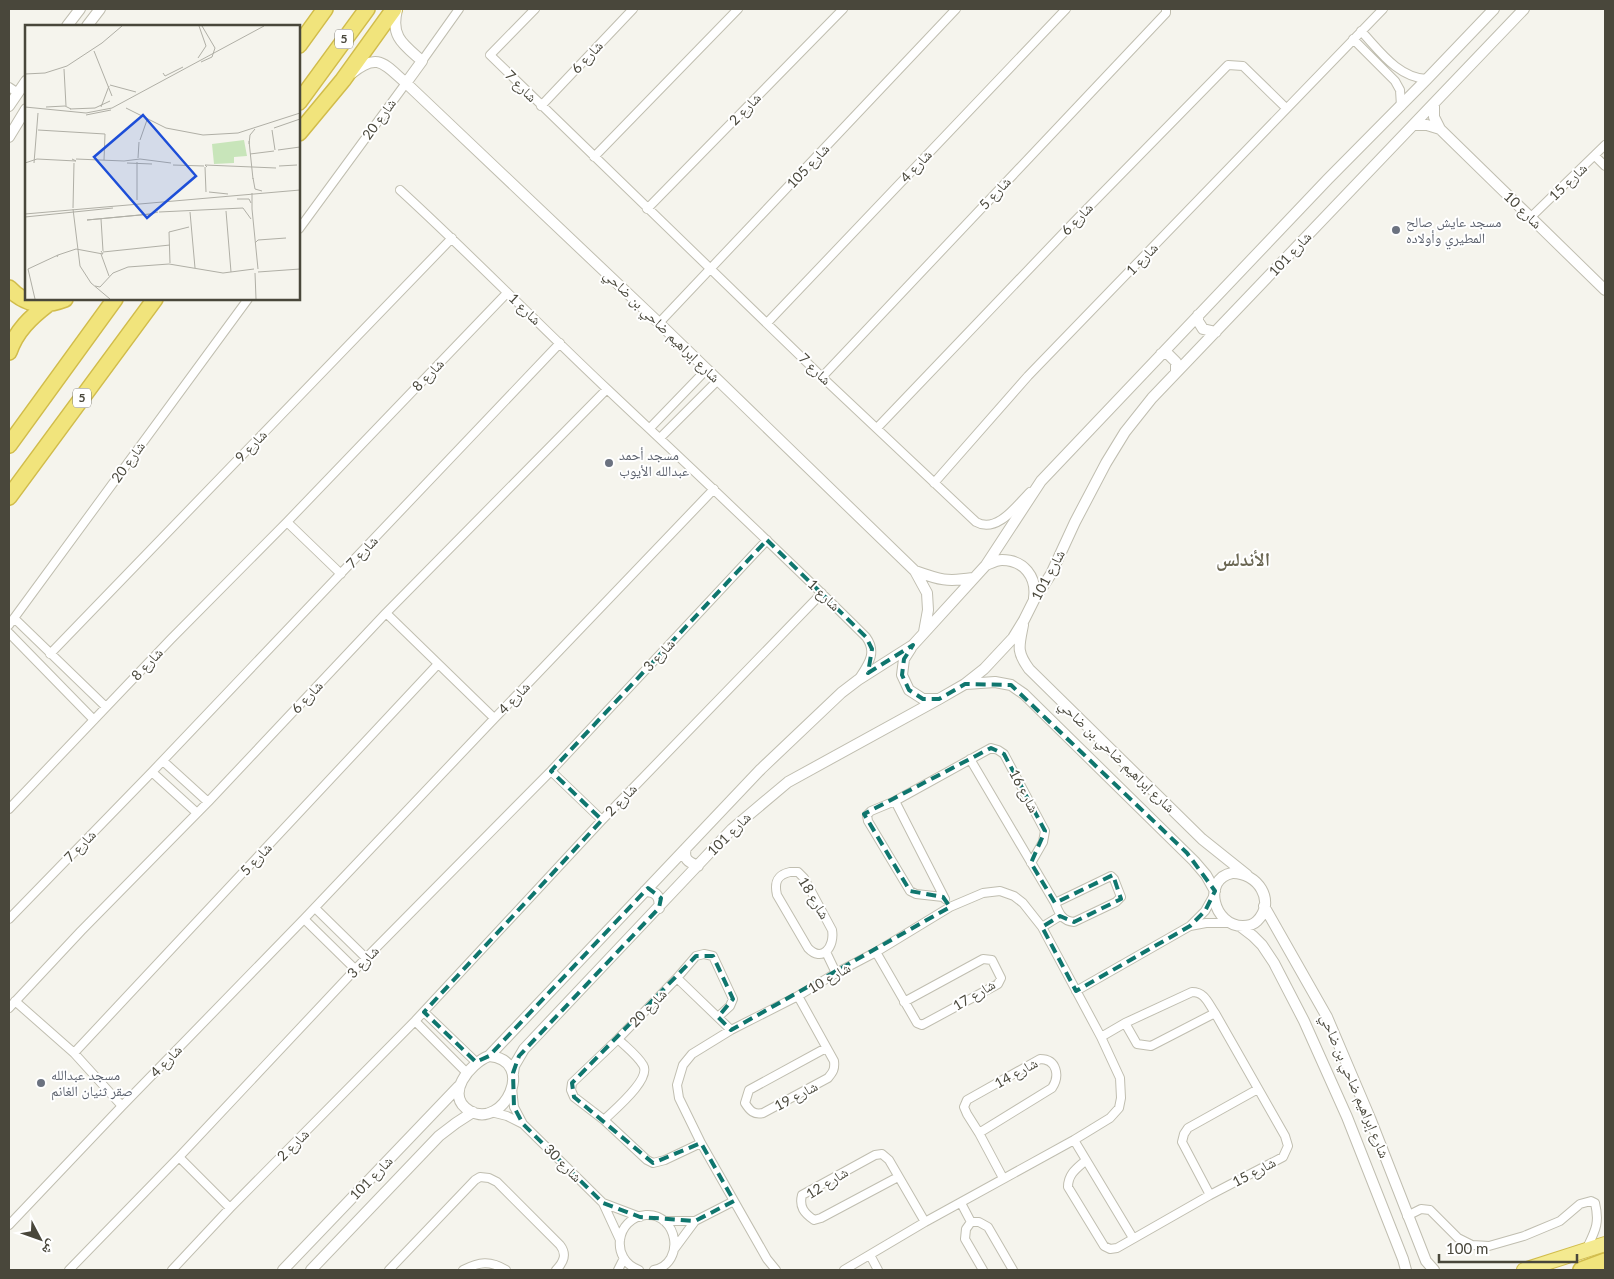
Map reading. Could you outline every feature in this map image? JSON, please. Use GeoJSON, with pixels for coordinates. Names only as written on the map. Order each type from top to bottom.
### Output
{"type":"FeatureCollection","features":[{"type":"Feature","properties":{"kind":"highway"},"geometry":{"type":"LineString","coordinates":[[300,44],[325,9]]}},
{"type":"Feature","properties":{"kind":"highway","name":"5"},"geometry":{"type":"LineString","coordinates":[[300,101],[367,9]]}},
{"type":"Feature","properties":{"kind":"highway"},"geometry":{"type":"LineString","coordinates":[[300,133],[343,80],[396,9]]}},
{"type":"Feature","properties":{"kind":"highway"},"geometry":{"type":"LineString","coordinates":[[9,288],[25,300]]}},
{"type":"Feature","properties":{"kind":"highway"},"geometry":{"type":"LineString","coordinates":[[25,300],[34,304],[48,304],[62,300]]}},
{"type":"Feature","properties":{"kind":"highway","name":"5"},"geometry":{"type":"LineString","coordinates":[[9,445],[114,300]]}},
{"type":"Feature","properties":{"kind":"highway","name":"5"},"geometry":{"type":"LineString","coordinates":[[9,497],[154,300]]}},
{"type":"Feature","properties":{"kind":"highway"},"geometry":{"type":"LineString","coordinates":[[9,352],[20,330],[48,304]]}},
{"type":"Feature","properties":{"kind":"highway"},"geometry":{"type":"LineString","coordinates":[[1524,1270],[1605,1244]]}},
{"type":"Feature","properties":{"kind":"highway"},"geometry":{"type":"LineString","coordinates":[[1581,1270],[1605,1261]]}},
{"type":"Feature","properties":{"kind":"street"},"geometry":{"type":"LineString","coordinates":[[68,25],[80,9]]}},
{"type":"Feature","properties":{"kind":"street"},"geometry":{"type":"LineString","coordinates":[[88,25],[100,9]]}},
{"type":"Feature","properties":{"kind":"street"},"geometry":{"type":"LineString","coordinates":[[396,9],[394,22],[397,37],[422,61]]}},
{"type":"Feature","properties":{"kind":"street","name":"شارع 20"},"geometry":{"type":"LineString","coordinates":[[300,228],[459,9]]}},
{"type":"Feature","properties":{"kind":"street","name":"شارع 7"},"geometry":{"type":"LineString","coordinates":[[535,9],[490,55],[647,209],[934,483],[976,522],[989,526],[1006,516],[1041,481]]}},
{"type":"Feature","properties":{"kind":"street","name":"شارع 6"},"geometry":{"type":"LineString","coordinates":[[541,106],[633,9]]}},
{"type":"Feature","properties":{"kind":"street"},"geometry":{"type":"LineString","coordinates":[[594,157],[738,9]]}},
{"type":"Feature","properties":{"kind":"street","name":"شارع 2"},"geometry":{"type":"LineString","coordinates":[[647,209],[843,9]]}},
{"type":"Feature","properties":{"kind":"street","name":"شارع 105"},"geometry":{"type":"LineString","coordinates":[[659,323],[956,9]]}},
{"type":"Feature","properties":{"kind":"street","name":"شارع 4"},"geometry":{"type":"LineString","coordinates":[[767,323],[1066,9]]}},
{"type":"Feature","properties":{"kind":"street","name":"شارع 5"},"geometry":{"type":"LineString","coordinates":[[822,377],[1166,13],[1166,9]]}},
{"type":"Feature","properties":{"kind":"street","name":"شارع 1"},"geometry":{"type":"LineString","coordinates":[[934,483],[1028,376],[1383,9]]}},
{"type":"Feature","properties":{"kind":"street","name":"شارع 101"},"geometry":{"type":"LineString","coordinates":[[489,1056],[686,848],[818,714],[858,680],[913,645],[986,565],[1041,481],[1328,179],[1494,9]]}},
{"type":"Feature","properties":{"kind":"street","name":"شارع 101"},"geometry":{"type":"LineString","coordinates":[[513,1073],[514,1066],[524,1049],[732,829],[788,782],[939,700],[965,684],[984,669],[1013,638],[1051,574],[1074,522],[1110,455],[1125,432],[1152,398],[1524,9]]}},
{"type":"Feature","properties":{"kind":"street"},"geometry":{"type":"LineString","coordinates":[[1361,31],[1397,68],[1419,79],[1427,79]]}},
{"type":"Feature","properties":{"kind":"street"},"geometry":{"type":"LineString","coordinates":[[1353,39],[1395,81],[1400,90],[1400,106]]}},
{"type":"Feature","properties":{"kind":"street","name":"شارع إبراهيم ضاحي بن ضاحي"},"geometry":{"type":"LineString","coordinates":[[343,80],[367,62],[373,61],[387,66],[659,323],[915,571],[927,593],[928,610],[924,633]]}},
{"type":"Feature","properties":{"kind":"street","name":"شارع 6"},"geometry":{"type":"LineString","coordinates":[[877,428],[1075,221],[1228,65],[1243,66],[1286,108]]}},
{"type":"Feature","properties":{"kind":"street"},"geometry":{"type":"LineString","coordinates":[[9,106],[25,82]]}},
{"type":"Feature","properties":{"kind":"street"},"geometry":{"type":"LineString","coordinates":[[9,87],[18,93]]}},
{"type":"Feature","properties":{"kind":"street"},"geometry":{"type":"LineString","coordinates":[[1434,104],[1434,117],[1440,129]]}},
{"type":"Feature","properties":{"kind":"street"},"geometry":{"type":"LineString","coordinates":[[9,137],[25,111]]}},
{"type":"Feature","properties":{"kind":"street"},"geometry":{"type":"LineString","coordinates":[[1414,125],[1426,125],[1440,129]]}},
{"type":"Feature","properties":{"kind":"street","name":"شارع 10"},"geometry":{"type":"LineString","coordinates":[[1440,129],[1605,290]]}},
{"type":"Feature","properties":{"kind":"street","name":"شارع 15"},"geometry":{"type":"LineString","coordinates":[[1531,217],[1605,146]]}},
{"type":"Feature","properties":{"kind":"street"},"geometry":{"type":"LineString","coordinates":[[1595,156],[1605,166]]}},
{"type":"Feature","properties":{"kind":"street","name":"شارع 1"},"geometry":{"type":"LineString","coordinates":[[400,190],[866,636],[871,643],[872,649],[868,664],[858,680]]}},
{"type":"Feature","properties":{"kind":"street","name":"شارع 9"},"geometry":{"type":"LineString","coordinates":[[50,654],[452,238]]}},
{"type":"Feature","properties":{"kind":"street","name":"شارع 8"},"geometry":{"type":"LineString","coordinates":[[9,809],[171,638],[287,522],[507,292]]}},
{"type":"Feature","properties":{"kind":"street","name":"شارع 20"},"geometry":{"type":"LineString","coordinates":[[11,622],[247,300]]}},
{"type":"Feature","properties":{"kind":"street"},"geometry":{"type":"LineString","coordinates":[[1198,315],[1198,321],[1203,329],[1216,332]]}},
{"type":"Feature","properties":{"kind":"street","name":"شارع 7"},"geometry":{"type":"LineString","coordinates":[[9,919],[152,772],[560,343]]}},
{"type":"Feature","properties":{"kind":"street"},"geometry":{"type":"LineString","coordinates":[[1162,354],[1168,354],[1176,362],[1176,373]]}},
{"type":"Feature","properties":{"kind":"street"},"geometry":{"type":"LineString","coordinates":[[650,428],[707,369]]}},
{"type":"Feature","properties":{"kind":"street"},"geometry":{"type":"LineString","coordinates":[[660,438],[718,380]]}},
{"type":"Feature","properties":{"kind":"street","name":"شارع 6"},"geometry":{"type":"LineString","coordinates":[[9,1008],[81,931],[208,802],[386,613],[607,389]]}},
{"type":"Feature","properties":{"kind":"street","name":"شارع 4"},"geometry":{"type":"LineString","coordinates":[[9,1225],[315,908],[714,489]]}},
{"type":"Feature","properties":{"kind":"street"},"geometry":{"type":"LineString","coordinates":[[287,522],[341,574]]}},
{"type":"Feature","properties":{"kind":"street","name":"شارع 3"},"geometry":{"type":"LineString","coordinates":[[69,1270],[179,1157],[355,969],[551,770],[767,540]]}},
{"type":"Feature","properties":{"kind":"street"},"geometry":{"type":"LineString","coordinates":[[986,565],[1002,560],[1017,563],[1030,573],[1036,587],[1034,600]]}},
{"type":"Feature","properties":{"kind":"street","name":"شارع إبراهيم ضاحي بن ضاحي"},"geometry":{"type":"LineString","coordinates":[[915,571],[939,580],[955,581],[973,578]]}},
{"type":"Feature","properties":{"kind":"street","name":"شارع 2"},"geometry":{"type":"LineString","coordinates":[[172,1270],[230,1208],[424,1012],[602,820],[822,593]]}},
{"type":"Feature","properties":{"kind":"street"},"geometry":{"type":"LineString","coordinates":[[386,613],[494,718]]}},
{"type":"Feature","properties":{"kind":"street","name":"شارع إبراهيم ضاحي بن ضاحي"},"geometry":{"type":"LineString","coordinates":[[1024,620],[1019,646],[1022,658],[1029,669],[1202,839],[1247,875]]}},
{"type":"Feature","properties":{"kind":"street"},"geometry":{"type":"LineString","coordinates":[[11,622],[50,654],[106,707]]}},
{"type":"Feature","properties":{"kind":"street"},"geometry":{"type":"LineString","coordinates":[[9,633],[94,720]]}},
{"type":"Feature","properties":{"kind":"street"},"geometry":{"type":"LineString","coordinates":[[913,645],[904,659],[902,675],[909,690],[923,699],[939,700]]}},
{"type":"Feature","properties":{"kind":"street","name":"شارع 5"},"geometry":{"type":"LineString","coordinates":[[74,1053],[438,664]]}},
{"type":"Feature","properties":{"kind":"street","name":"شارع إبراهيم ضاحي بن ضاحي"},"geometry":{"type":"LineString","coordinates":[[965,684],[995,682],[1011,685],[1024,694],[1194,861],[1206,875],[1215,892]]}},
{"type":"Feature","properties":{"kind":"street","name":"شارع 16"},"geometry":{"type":"LineString","coordinates":[[944,897],[916,894],[910,891],[868,821],[867,815],[871,811],[895,801],[991,748],[1004,754],[1045,831],[1043,842],[1031,863]]}},
{"type":"Feature","properties":{"kind":"street"},"geometry":{"type":"LineString","coordinates":[[970,759],[1060,916],[1074,922],[1121,898],[1111,876],[1054,903]]}},
{"type":"Feature","properties":{"kind":"street"},"geometry":{"type":"LineString","coordinates":[[163,760],[208,802]]}},
{"type":"Feature","properties":{"kind":"street"},"geometry":{"type":"LineString","coordinates":[[551,770],[602,820]]}},
{"type":"Feature","properties":{"kind":"street"},"geometry":{"type":"LineString","coordinates":[[152,772],[197,813]]}},
{"type":"Feature","properties":{"kind":"street"},"geometry":{"type":"LineString","coordinates":[[895,801],[950,907]]}},
{"type":"Feature","properties":{"kind":"street"},"geometry":{"type":"LineString","coordinates":[[686,848],[686,858],[698,866]]}},
{"type":"Feature","properties":{"kind":"street","name":"شارع 18"},"geometry":{"type":"LineString","coordinates":[[798,872],[809,887],[832,930],[834,938],[831,947],[826,952],[812,953],[777,895],[775,886],[777,880],[783,874],[798,872]]}},
{"type":"Feature","properties":{"kind":"street"},"geometry":{"type":"LineString","coordinates":[[1076,991],[1190,926],[1205,911],[1220,880],[1228,874],[1237,872],[1247,875],[1255,880],[1261,888],[1264,906],[1261,916],[1254,923],[1250,925],[1206,923],[1190,926]]}},
{"type":"Feature","properties":{"kind":"street"},"geometry":{"type":"LineString","coordinates":[[645,891],[650,891],[658,896],[660,901],[658,908]]}},
{"type":"Feature","properties":{"kind":"street","name":"شارع 10"},"geometry":{"type":"LineString","coordinates":[[776,1270],[767,1259],[701,1143],[679,1098],[677,1085],[683,1065],[692,1054],[731,1030],[798,996],[950,907],[983,893],[1000,891],[1014,896],[1023,903],[1042,927],[1101,1037],[1120,1078],[1119,1108],[1110,1118],[1074,1140],[924,1222],[844,1270]]}},
{"type":"Feature","properties":{"kind":"street"},"geometry":{"type":"LineString","coordinates":[[1215,892],[1215,904],[1219,913],[1235,924]]}},
{"type":"Feature","properties":{"kind":"street","name":"شارع إبراهيم ضاحي بن ضاحي"},"geometry":{"type":"LineString","coordinates":[[1264,906],[1327,1017],[1370,1118],[1426,1262],[1434,1270]]}},
{"type":"Feature","properties":{"kind":"street"},"geometry":{"type":"LineString","coordinates":[[315,908],[366,958]]}},
{"type":"Feature","properties":{"kind":"street"},"geometry":{"type":"LineString","coordinates":[[1042,927],[1060,916]]}},
{"type":"Feature","properties":{"kind":"street"},"geometry":{"type":"LineString","coordinates":[[304,919],[355,969]]}},
{"type":"Feature","properties":{"kind":"street","name":"شارع إبراهيم ضاحي بن ضاحي"},"geometry":{"type":"LineString","coordinates":[[1235,924],[1262,945],[1274,963],[1304,1022],[1347,1117],[1406,1270]]}},
{"type":"Feature","properties":{"kind":"street"},"geometry":{"type":"LineString","coordinates":[[826,952],[836,973]]}},
{"type":"Feature","properties":{"kind":"street","name":"شارع 17"},"geometry":{"type":"LineString","coordinates":[[876,952],[904,1002],[917,1024],[922,1024],[998,984],[1001,978],[992,960],[983,960],[904,1002]]}},
{"type":"Feature","properties":{"kind":"street","name":"شارع 20"},"geometry":{"type":"LineString","coordinates":[[701,1143],[665,1160],[653,1163],[647,1160],[604,1120],[574,1098],[571,1090],[572,1083],[618,1039],[696,956],[704,954],[713,956],[733,999],[730,1006],[718,1018]]}},
{"type":"Feature","properties":{"kind":"street","name":"شارع 20"},"geometry":{"type":"LineString","coordinates":[[677,978],[731,1030]]}},
{"type":"Feature","properties":{"kind":"street","name":"شارع 15"},"geometry":{"type":"LineString","coordinates":[[1085,1160],[1072,1173],[1068,1180],[1068,1187],[1104,1246],[1110,1249],[1117,1248],[1210,1195],[1283,1157],[1288,1146],[1285,1136],[1214,1013],[1204,996],[1198,992],[1192,992],[1124,1023],[1101,1037]]}},
{"type":"Feature","properties":{"kind":"street","name":"شارع 19"},"geometry":{"type":"LineString","coordinates":[[798,996],[834,1061],[833,1073],[828,1078],[763,1113],[757,1114],[750,1110],[746,1103],[746,1096],[749,1090],[826,1048]]}},
{"type":"Feature","properties":{"kind":"street"},"geometry":{"type":"LineString","coordinates":[[15,1001],[74,1053],[122,1106]]}},
{"type":"Feature","properties":{"kind":"street"},"geometry":{"type":"LineString","coordinates":[[424,1012],[476,1062]]}},
{"type":"Feature","properties":{"kind":"street"},"geometry":{"type":"LineString","coordinates":[[1124,1023],[1137,1044],[1150,1046],[1214,1013]]}},
{"type":"Feature","properties":{"kind":"street"},"geometry":{"type":"LineString","coordinates":[[415,1021],[467,1073]]}},
{"type":"Feature","properties":{"kind":"street","name":"شارع 20"},"geometry":{"type":"LineString","coordinates":[[604,1120],[642,1080],[644,1073],[644,1066],[618,1039]]}},
{"type":"Feature","properties":{"kind":"street"},"geometry":{"type":"LineString","coordinates":[[489,1056],[503,1059],[509,1065],[514,1081],[504,1102],[491,1112],[480,1114],[472,1112],[461,1104],[458,1097],[459,1086],[476,1062],[489,1056]]}},
{"type":"Feature","properties":{"kind":"street","name":"شارع 14"},"geometry":{"type":"LineString","coordinates":[[979,1132],[1052,1088],[1057,1076],[1055,1068],[1050,1062],[1040,1058],[967,1100],[964,1107],[1003,1178]]}},
{"type":"Feature","properties":{"kind":"street","name":"شارع 101"},"geometry":{"type":"LineString","coordinates":[[286,1269],[459,1086]]}},
{"type":"Feature","properties":{"kind":"street","name":"شارع 30"},"geometry":{"type":"LineString","coordinates":[[512,1088],[514,1107],[523,1124],[603,1203],[620,1240],[619,1244],[624,1258]]}},
{"type":"Feature","properties":{"kind":"street"},"geometry":{"type":"LineString","coordinates":[[1210,1195],[1182,1142],[1184,1134],[1188,1128],[1258,1089]]}},
{"type":"Feature","properties":{"kind":"street","name":"شارع 101"},"geometry":{"type":"LineString","coordinates":[[311,1270],[439,1136],[472,1112]]}},
{"type":"Feature","properties":{"kind":"street","name":"شارع 30"},"geometry":{"type":"LineString","coordinates":[[491,1112],[507,1116],[523,1124]]}},
{"type":"Feature","properties":{"kind":"street"},"geometry":{"type":"LineString","coordinates":[[1074,1140],[1133,1238]]}},
{"type":"Feature","properties":{"kind":"street","name":"شارع 12"},"geometry":{"type":"LineString","coordinates":[[898,1177],[814,1220],[806,1214],[800,1202],[802,1195],[875,1155],[882,1154],[889,1160],[924,1222]]}},
{"type":"Feature","properties":{"kind":"street"},"geometry":{"type":"LineString","coordinates":[[179,1157],[230,1208]]}},
{"type":"Feature","properties":{"kind":"street"},"geometry":{"type":"LineString","coordinates":[[389,1270],[480,1177],[489,1178],[497,1182],[565,1251],[561,1265],[556,1270]]}},
{"type":"Feature","properties":{"kind":"street"},"geometry":{"type":"LineString","coordinates":[[675,1248],[695,1221],[734,1201]]}},
{"type":"Feature","properties":{"kind":"street"},"geometry":{"type":"LineString","coordinates":[[1389,1222],[1396,1223],[1402,1221],[1407,1216],[1421,1209],[1430,1210],[1458,1238],[1472,1245],[1489,1246],[1524,1236],[1560,1221],[1580,1204],[1591,1201],[1595,1203],[1598,1215],[1596,1229],[1586,1250]]}},
{"type":"Feature","properties":{"kind":"street","name":"شارع 30"},"geometry":{"type":"LineString","coordinates":[[603,1203],[640,1217],[647,1215],[664,1221]]}},
{"type":"Feature","properties":{"kind":"street"},"geometry":{"type":"LineString","coordinates":[[961,1203],[971,1222]]}},
{"type":"Feature","properties":{"kind":"street"},"geometry":{"type":"LineString","coordinates":[[620,1240],[627,1224],[640,1217]]}},
{"type":"Feature","properties":{"kind":"street"},"geometry":{"type":"LineString","coordinates":[[664,1221],[695,1221]]}},
{"type":"Feature","properties":{"kind":"street"},"geometry":{"type":"LineString","coordinates":[[654,1270],[668,1263],[674,1254],[676,1242],[673,1232],[664,1221]]}},
{"type":"Feature","properties":{"kind":"street"},"geometry":{"type":"LineString","coordinates":[[971,1222],[966,1229],[965,1238],[983,1270]]}},
{"type":"Feature","properties":{"kind":"street"},"geometry":{"type":"LineString","coordinates":[[971,1222],[979,1222],[988,1227],[1012,1270]]}},
{"type":"Feature","properties":{"kind":"street"},"geometry":{"type":"LineString","coordinates":[[870,1255],[878,1270]]}},
{"type":"Feature","properties":{"kind":"street"},"geometry":{"type":"LineString","coordinates":[[618,1270],[624,1258],[628,1264],[639,1270]]}},
{"type":"Feature","properties":{"kind":"street"},"geometry":{"type":"LineString","coordinates":[[463,1270],[477,1264],[496,1264],[506,1270]]}},
{"type":"Feature","properties":{"kind":"highlighted area"},"geometry":{"type":"Polygon","coordinates":[[[767,540],[866,637],[872,649],[868,673],[913,645],[904,659],[902,675],[909,690],[923,699],[939,699],[965,684],[1011,685],[1187,853],[1215,891],[1205,911],[1190,926],[1076,991],[1042,927],[1060,916],[1074,922],[1121,899],[1113,875],[1055,903],[1031,863],[1045,831],[1004,754],[991,748],[864,814],[910,891],[943,897],[950,907],[731,1030],[718,1017],[733,999],[713,956],[696,956],[572,1083],[574,1097],[653,1163],[701,1143],[734,1201],[695,1221],[686,1221],[640,1217],[603,1203],[523,1124],[514,1107],[513,1073],[519,1056],[659,908],[661,898],[648,888],[489,1056],[476,1062],[424,1012],[602,820],[551,771],[767,540]]]}},
{"type":"Feature","properties":{"kind":"place","name":"مسجد عايش صالح المطيري وأولاده"},"geometry":{"type":"Point","coordinates":[1396,230]}},
{"type":"Feature","properties":{"kind":"place","name":"مسجد أحمد عبدالله الأيوب"},"geometry":{"type":"Point","coordinates":[609,463]}},
{"type":"Feature","properties":{"kind":"place","name":"مسجد عبدالله صقر ثنيان الغانم"},"geometry":{"type":"Point","coordinates":[41,1083]}},
{"type":"Feature","properties":{"kind":"district","name":"الأندلس"},"geometry":{"type":"Point","coordinates":[1243,559]}}]}
